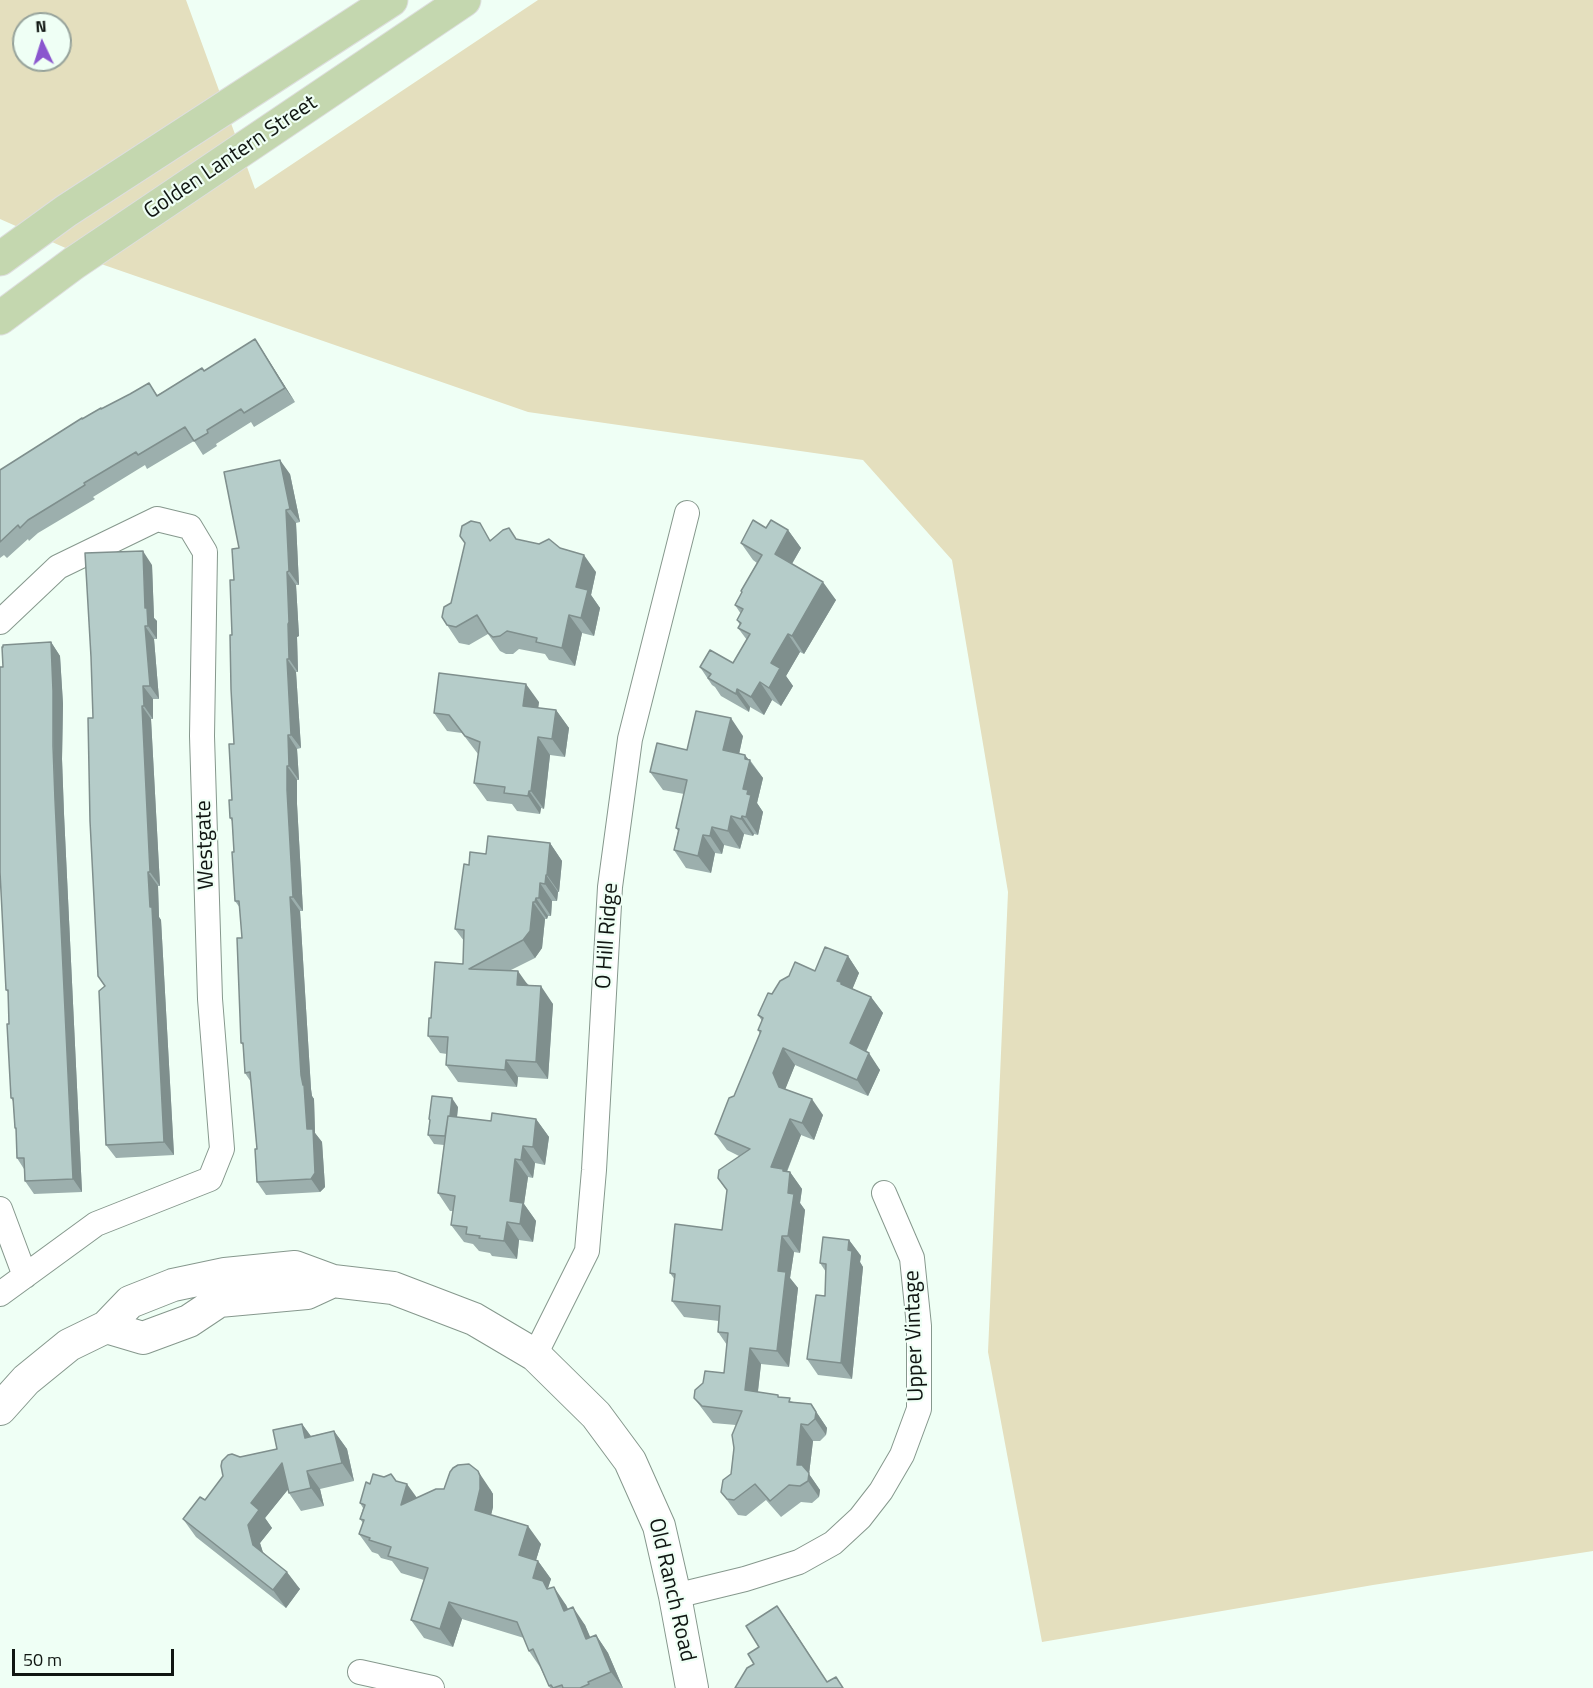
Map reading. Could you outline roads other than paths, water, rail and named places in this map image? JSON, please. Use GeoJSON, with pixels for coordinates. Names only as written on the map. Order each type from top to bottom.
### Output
{"type":"FeatureCollection","features":[{"type":"Feature","properties":{"kind":"main road","name":"Golden Lantern Street"},"geometry":{"type":"LineString","coordinates":[[0,259],[66,211],[391,0]]}},
{"type":"Feature","properties":{"kind":"main road","name":"Golden Lantern Street"},"geometry":{"type":"LineString","coordinates":[[0,318],[74,263],[464,0]]}},
{"type":"Feature","properties":{"kind":"street","name":"O Hill Ridge"},"geometry":{"type":"LineString","coordinates":[[535,1355],[587,1251],[594,1170],[610,886],[630,739],[687,513]]}},
{"type":"Feature","properties":{"kind":"street","name":"Westgate"},"geometry":{"type":"LineString","coordinates":[[0,622],[58,567],[158,519],[190,526],[205,552],[202,748],[210,999],[222,1149],[210,1179],[96,1224],[0,1294]]}},
{"type":"Feature","properties":{"kind":"street","name":"Upper Vintage"},"geometry":{"type":"LineString","coordinates":[[675,1596],[745,1580],[799,1562],[832,1543],[860,1518],[881,1491],[902,1455],[919,1409],[919,1326],[912,1258],[884,1193]]}},
{"type":"Feature","properties":{"kind":"street"},"geometry":{"type":"LineString","coordinates":[[0,1209],[25,1276]]}},
{"type":"Feature","properties":{"kind":"street","name":"Old Ranch Road"},"geometry":{"type":"LineString","coordinates":[[0,1409],[26,1380],[69,1345],[106,1327],[143,1338],[189,1321],[219,1301],[307,1293],[333,1281],[393,1288],[474,1319],[535,1355],[596,1415],[630,1461],[659,1526],[692,1688]]}},
{"type":"Feature","properties":{"kind":"street"},"geometry":{"type":"LineString","coordinates":[[360,1672],[432,1688]]}}]}
